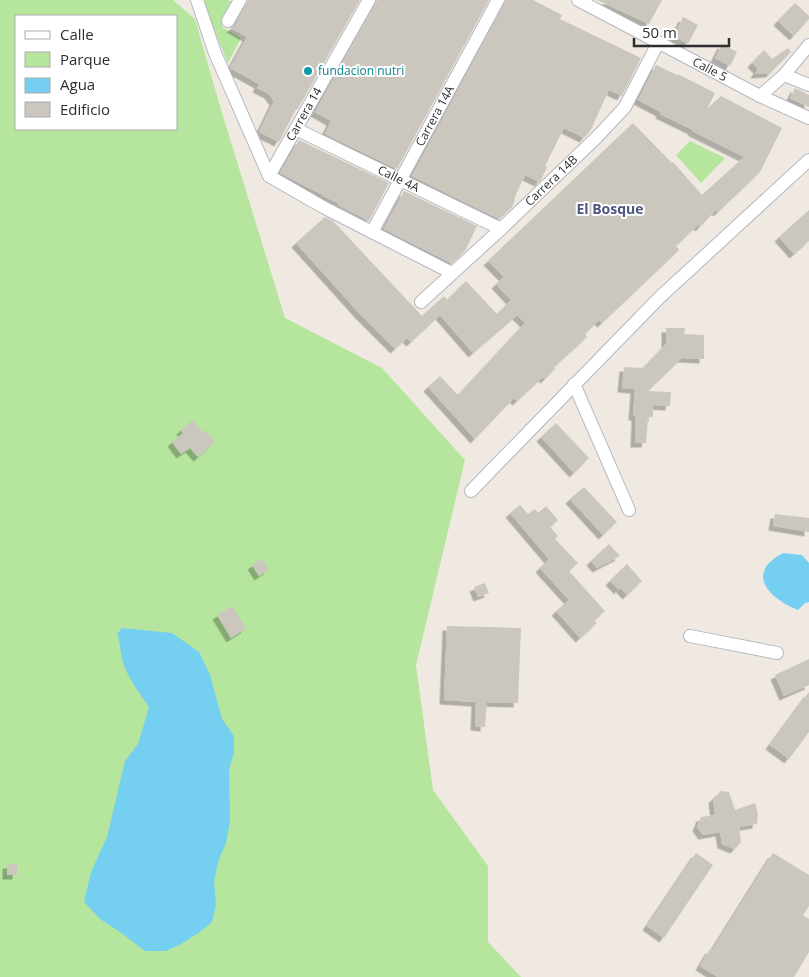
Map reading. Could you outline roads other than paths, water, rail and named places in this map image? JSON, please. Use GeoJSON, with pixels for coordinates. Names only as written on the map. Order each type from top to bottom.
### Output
{"type":"FeatureCollection","features":[{"type":"Feature","properties":{"kind":"street"},"geometry":{"type":"LineString","coordinates":[[197,0],[216,53],[269,176],[323,207],[452,273]]}},
{"type":"Feature","properties":{"kind":"street","name":"Carrera 14"},"geometry":{"type":"LineString","coordinates":[[269,176],[369,0]]}},
{"type":"Feature","properties":{"kind":"street","name":"Carrera 14A"},"geometry":{"type":"LineString","coordinates":[[372,232],[498,0]]}},
{"type":"Feature","properties":{"kind":"street","name":"Calle 5"},"geometry":{"type":"LineString","coordinates":[[578,0],[658,44],[760,96],[809,118]]}},
{"type":"Feature","properties":{"kind":"street"},"geometry":{"type":"LineString","coordinates":[[228,21],[238,1]]}},
{"type":"Feature","properties":{"kind":"street","name":"Carrera 14B"},"geometry":{"type":"LineString","coordinates":[[421,302],[596,138],[624,107],[658,44]]}},
{"type":"Feature","properties":{"kind":"street"},"geometry":{"type":"LineString","coordinates":[[760,96],[784,75],[809,46]]}},
{"type":"Feature","properties":{"kind":"street"},"geometry":{"type":"LineString","coordinates":[[784,75],[809,85]]}},
{"type":"Feature","properties":{"kind":"street","name":"Calle 4A"},"geometry":{"type":"LineString","coordinates":[[296,129],[500,229]]}},
{"type":"Feature","properties":{"kind":"street"},"geometry":{"type":"LineString","coordinates":[[471,491],[660,297],[809,160]]}},
{"type":"Feature","properties":{"kind":"street"},"geometry":{"type":"LineString","coordinates":[[574,384],[629,510]]}},
{"type":"Feature","properties":{"kind":"street"},"geometry":{"type":"LineString","coordinates":[[690,636],[777,653]]}},
{"type":"Feature","properties":{"kind":"water"},"geometry":{"type":"Polygon","coordinates":[[[783,553],[802,555],[809,563],[809,602],[805,603],[798,610],[787,605],[770,592],[763,577],[765,569],[783,553]]]}},
{"type":"Feature","properties":{"kind":"water"},"geometry":{"type":"Polygon","coordinates":[[[122,628],[172,633],[199,652],[210,675],[222,719],[234,736],[234,753],[229,769],[230,822],[226,843],[219,859],[214,881],[216,905],[212,922],[181,944],[166,951],[145,951],[100,919],[84,902],[91,872],[107,837],[125,761],[138,744],[149,707],[125,668],[117,634],[122,628]]]}},
{"type":"Feature","properties":{"kind":"place","name":"fundacion nutri"},"geometry":{"type":"Point","coordinates":[308,71]}},
{"type":"Feature","properties":{"kind":"district","name":"El Bosque"},"geometry":{"type":"Point","coordinates":[610,209]}}]}
